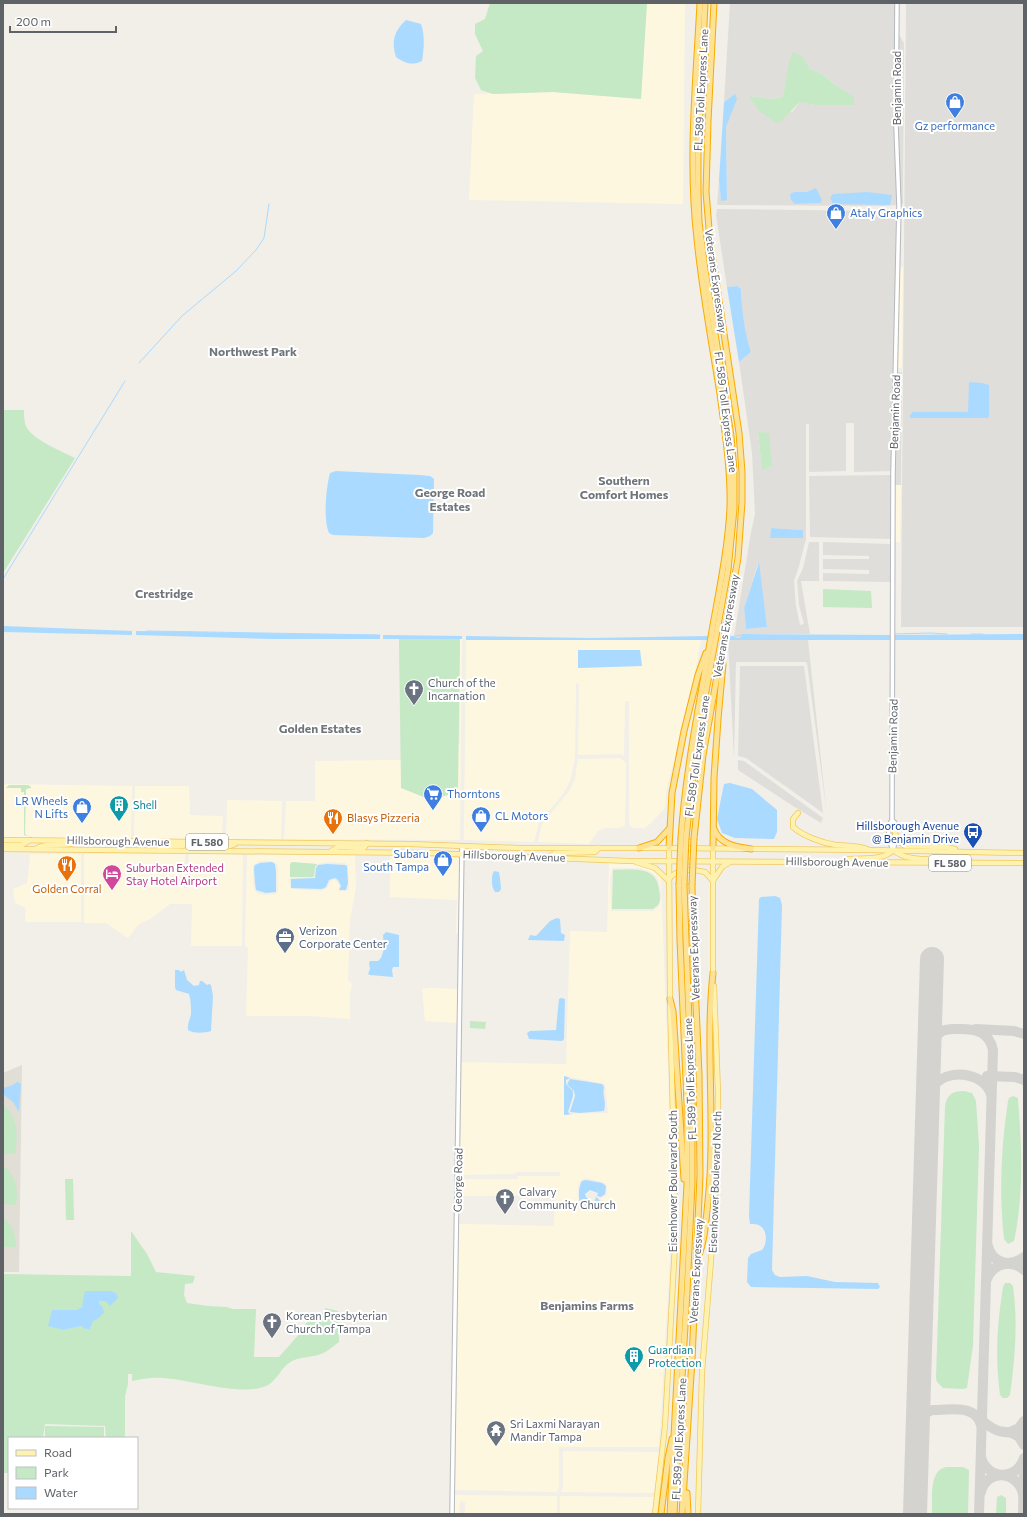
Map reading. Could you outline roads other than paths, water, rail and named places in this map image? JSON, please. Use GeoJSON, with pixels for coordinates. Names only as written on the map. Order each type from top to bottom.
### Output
{"type":"FeatureCollection","features":[{"type":"Feature","properties":{"kind":"highway","name":"Veterans Expressway"},"geometry":{"type":"LineString","coordinates":[[670,1514],[686,1208],[686,1096],[680,940],[683,838],[690,754],[711,636],[715,627],[726,554],[730,509],[730,487],[726,436],[700,269],[695,192],[693,146],[700,3]]}},
{"type":"Feature","properties":{"kind":"highway","name":"FL 589 Toll Express Lane"},"geometry":{"type":"LineString","coordinates":[[695,192],[705,3]]}},
{"type":"Feature","properties":{"kind":"highway","name":"Veterans Expressway"},"geometry":{"type":"LineString","coordinates":[[682,1514],[697,1263],[700,1175],[692,885],[694,838],[703,760],[740,544],[742,502],[742,472],[739,433],[716,286],[706,192],[707,135],[714,3]]}},
{"type":"Feature","properties":{"kind":"highway"},"geometry":{"type":"LineString","coordinates":[[669,848],[672,793],[683,739],[698,675],[710,648],[715,627]]}},
{"type":"Feature","properties":{"kind":"highway"},"geometry":{"type":"LineString","coordinates":[[713,849],[715,756],[723,647]]}},
{"type":"Feature","properties":{"kind":"highway"},"geometry":{"type":"LineString","coordinates":[[713,823],[716,834],[724,842],[734,846],[751,849]]}},
{"type":"Feature","properties":{"kind":"highway"},"geometry":{"type":"LineString","coordinates":[[639,848],[657,842],[669,829]]}},
{"type":"Feature","properties":{"kind":"highway","name":"FL 589 Toll Express Lane"},"geometry":{"type":"LineString","coordinates":[[674,1514],[692,1184],[692,1103],[681,885]]}},
{"type":"Feature","properties":{"kind":"highway"},"geometry":{"type":"LineString","coordinates":[[697,1263],[703,1243],[710,1173],[709,1015],[713,974]]}},
{"type":"Feature","properties":{"kind":"highway"},"geometry":{"type":"LineString","coordinates":[[670,999],[673,1011],[686,1208]]}},
{"type":"Feature","properties":{"kind":"highway"},"geometry":{"type":"LineString","coordinates":[[661,1514],[670,1444],[674,1432]]}},
{"type":"Feature","properties":{"kind":"highway"},"geometry":{"type":"LineString","coordinates":[[685,1482],[688,1514]]}},
{"type":"Feature","properties":{"kind":"main road"},"geometry":{"type":"LineString","coordinates":[[798,813],[793,819],[793,827],[808,836],[828,843],[859,846],[870,850]]}},
{"type":"Feature","properties":{"kind":"main road"},"geometry":{"type":"LineString","coordinates":[[895,832],[897,840],[905,846],[946,847],[963,852]]}},
{"type":"Feature","properties":{"kind":"main road","name":"Hillsborough Avenue"},"geometry":{"type":"LineString","coordinates":[[3,840],[367,843],[519,848],[893,850],[1024,854]]}},
{"type":"Feature","properties":{"kind":"main road"},"geometry":{"type":"LineString","coordinates":[[3,845],[22,845],[30,840]]}},
{"type":"Feature","properties":{"kind":"main road"},"geometry":{"type":"LineString","coordinates":[[35,849],[41,845],[70,845],[82,841]]}},
{"type":"Feature","properties":{"kind":"main road"},"geometry":{"type":"LineString","coordinates":[[157,850],[164,846],[187,846],[195,842]]}},
{"type":"Feature","properties":{"kind":"main road"},"geometry":{"type":"LineString","coordinates":[[187,851],[195,846],[230,846],[238,842]]}},
{"type":"Feature","properties":{"kind":"main road"},"geometry":{"type":"LineString","coordinates":[[330,852],[338,847],[364,848],[367,843]]}},
{"type":"Feature","properties":{"kind":"main road"},"geometry":{"type":"LineString","coordinates":[[547,858],[555,853],[595,852],[599,848]]}},
{"type":"Feature","properties":{"kind":"main road","name":"Eisenhower Boulevard South"},"geometry":{"type":"LineString","coordinates":[[655,1514],[667,1404],[675,1200],[670,999],[668,880],[669,848]]}},
{"type":"Feature","properties":{"kind":"main road","name":"Hillsborough Avenue"},"geometry":{"type":"LineString","coordinates":[[3,849],[462,854],[503,857],[628,861],[669,860],[731,862],[802,861],[993,863],[1023,861]]}},
{"type":"Feature","properties":{"kind":"main road","name":"Eisenhower Boulevard North"},"geometry":{"type":"LineString","coordinates":[[698,1514],[702,1372],[714,1235],[717,1155],[717,1066],[713,974],[713,849]]}},
{"type":"Feature","properties":{"kind":"main road"},"geometry":{"type":"LineString","coordinates":[[802,861],[882,857],[889,854],[893,850],[905,857],[993,863]]}},
{"type":"Feature","properties":{"kind":"main road"},"geometry":{"type":"LineString","coordinates":[[628,861],[655,868],[668,880],[679,871],[705,872],[713,881],[722,867],[731,862]]}},
{"type":"Feature","properties":{"kind":"street","name":"Benjamin Road"},"geometry":{"type":"LineString","coordinates":[[893,850],[889,843],[890,824],[892,820],[893,473],[899,206],[896,126],[897,3]]}},
{"type":"Feature","properties":{"kind":"street","name":"Benjamin Road"},"geometry":{"type":"LineString","coordinates":[[892,820],[895,823],[895,842],[893,850]]}},
{"type":"Feature","properties":{"kind":"street","name":"George Road"},"geometry":{"type":"LineString","coordinates":[[452,1514],[462,846]]}},
{"type":"Feature","properties":{"kind":"water"},"geometry":{"type":"Polygon","coordinates":[[[406,20],[421,24],[424,42],[423,56],[422,61],[418,63],[408,63],[396,57],[394,41],[396,32],[406,20]]]}},
{"type":"Feature","properties":{"kind":"water"},"geometry":{"type":"Polygon","coordinates":[[[735,94],[737,99],[726,127],[727,200],[721,201],[719,180],[724,102],[735,94]]]}},
{"type":"Feature","properties":{"kind":"water"},"geometry":{"type":"Polygon","coordinates":[[[816,188],[822,200],[820,203],[795,204],[791,200],[790,194],[794,192],[807,192],[816,188]]]}},
{"type":"Feature","properties":{"kind":"water"},"geometry":{"type":"Polygon","coordinates":[[[868,192],[892,195],[890,205],[833,204],[830,198],[833,194],[868,192]]]}},
{"type":"Feature","properties":{"kind":"water"},"geometry":{"type":"Polygon","coordinates":[[[737,286],[741,289],[744,321],[751,352],[739,362],[727,287],[737,286]]]}},
{"type":"Feature","properties":{"kind":"water"},"geometry":{"type":"Polygon","coordinates":[[[969,382],[989,385],[988,418],[910,418],[910,415],[913,412],[968,412],[969,382]]]}},
{"type":"Feature","properties":{"kind":"water"},"geometry":{"type":"Polygon","coordinates":[[[336,471],[430,476],[434,479],[433,533],[424,538],[333,535],[329,533],[326,520],[326,495],[330,473],[336,471]]]}},
{"type":"Feature","properties":{"kind":"water"},"geometry":{"type":"Polygon","coordinates":[[[771,528],[803,530],[803,538],[770,538],[771,528]]]}},
{"type":"Feature","properties":{"kind":"water"},"geometry":{"type":"Polygon","coordinates":[[[759,562],[767,627],[746,629],[744,608],[759,562]]]}},
{"type":"Feature","properties":{"kind":"water"},"geometry":{"type":"Polygon","coordinates":[[[3,626],[132,631],[132,635],[3,632],[3,626]]]}},
{"type":"Feature","properties":{"kind":"water"},"geometry":{"type":"Polygon","coordinates":[[[136,631],[380,635],[380,639],[270,639],[136,635],[136,631]]]}},
{"type":"Feature","properties":{"kind":"water"},"geometry":{"type":"Polygon","coordinates":[[[742,634],[891,635],[891,640],[726,640],[727,636],[740,638],[742,634]]]}},
{"type":"Feature","properties":{"kind":"water"},"geometry":{"type":"Polygon","coordinates":[[[1024,634],[1024,640],[895,640],[895,635],[1024,634]]]}},
{"type":"Feature","properties":{"kind":"water"},"geometry":{"type":"Polygon","coordinates":[[[383,635],[462,636],[462,639],[383,639],[383,635]]]}},
{"type":"Feature","properties":{"kind":"water"},"geometry":{"type":"Polygon","coordinates":[[[466,636],[591,638],[709,636],[708,640],[466,640],[466,636]]]}},
{"type":"Feature","properties":{"kind":"water"},"geometry":{"type":"Polygon","coordinates":[[[578,650],[640,650],[642,666],[578,668],[578,650]]]}},
{"type":"Feature","properties":{"kind":"water"},"geometry":{"type":"Polygon","coordinates":[[[730,783],[752,789],[777,810],[777,832],[774,839],[735,838],[722,833],[717,819],[724,784],[730,783]]]}},
{"type":"Feature","properties":{"kind":"water"},"geometry":{"type":"Polygon","coordinates":[[[272,862],[275,864],[276,892],[266,893],[256,890],[254,868],[255,865],[272,862]]]}},
{"type":"Feature","properties":{"kind":"water"},"geometry":{"type":"Polygon","coordinates":[[[327,864],[347,866],[348,883],[346,890],[339,890],[341,886],[335,878],[329,880],[326,887],[322,889],[291,888],[291,879],[315,878],[316,868],[318,865],[327,864]]]}},
{"type":"Feature","properties":{"kind":"water"},"geometry":{"type":"Polygon","coordinates":[[[494,871],[499,872],[501,889],[499,892],[495,892],[492,884],[494,871]]]}},
{"type":"Feature","properties":{"kind":"water"},"geometry":{"type":"Polygon","coordinates":[[[775,896],[780,898],[782,905],[772,1270],[775,1275],[780,1277],[807,1276],[835,1282],[878,1283],[880,1287],[878,1289],[751,1287],[747,1282],[748,1258],[751,1254],[764,1248],[766,1238],[763,1228],[755,1224],[750,1224],[749,1216],[759,899],[761,897],[775,896]]]}},
{"type":"Feature","properties":{"kind":"water"},"geometry":{"type":"Polygon","coordinates":[[[557,918],[560,919],[561,933],[565,935],[564,941],[528,940],[530,935],[536,936],[550,921],[557,918]]]}},
{"type":"Feature","properties":{"kind":"water"},"geometry":{"type":"Polygon","coordinates":[[[386,932],[399,935],[399,967],[393,967],[393,977],[370,975],[368,974],[370,969],[369,963],[370,961],[378,961],[381,958],[384,949],[383,935],[386,932]]]}},
{"type":"Feature","properties":{"kind":"water"},"geometry":{"type":"Polygon","coordinates":[[[175,970],[179,970],[181,972],[184,970],[187,980],[194,986],[199,985],[200,981],[207,985],[211,985],[213,996],[211,1031],[200,1033],[188,1030],[191,1014],[190,996],[189,994],[176,990],[175,970]]]}},
{"type":"Feature","properties":{"kind":"water"},"geometry":{"type":"Polygon","coordinates":[[[559,999],[565,999],[564,1039],[562,1041],[529,1039],[527,1033],[530,1031],[556,1030],[559,999]]]}},
{"type":"Feature","properties":{"kind":"water"},"geometry":{"type":"Polygon","coordinates":[[[564,1076],[570,1078],[566,1080],[566,1084],[573,1091],[568,1112],[570,1114],[574,1114],[564,1115],[564,1076]]]}},
{"type":"Feature","properties":{"kind":"water"},"geometry":{"type":"Polygon","coordinates":[[[570,1079],[602,1084],[604,1087],[604,1111],[580,1113],[570,1112],[575,1096],[574,1091],[567,1084],[570,1079]]]}},
{"type":"Feature","properties":{"kind":"water"},"geometry":{"type":"Polygon","coordinates":[[[17,1082],[21,1085],[19,1112],[13,1102],[3,1094],[3,1088],[17,1082]]]}},
{"type":"Feature","properties":{"kind":"water"},"geometry":{"type":"Polygon","coordinates":[[[586,1180],[602,1183],[606,1186],[605,1194],[601,1197],[597,1196],[598,1193],[590,1190],[585,1194],[586,1197],[594,1203],[596,1197],[603,1207],[594,1209],[580,1202],[580,1185],[582,1181],[586,1180]]]}},
{"type":"Feature","properties":{"kind":"water"},"geometry":{"type":"Polygon","coordinates":[[[85,1291],[111,1291],[117,1294],[118,1298],[110,1306],[106,1301],[99,1301],[99,1304],[102,1306],[104,1312],[99,1318],[93,1321],[90,1329],[85,1329],[81,1326],[64,1330],[48,1326],[52,1310],[76,1310],[82,1307],[85,1291]]]}},
{"type":"Feature","properties":{"kind":"waterway"},"geometry":{"type":"LineString","coordinates":[[139,363],[182,316],[236,271],[256,250],[264,238],[269,204]]}},
{"type":"Feature","properties":{"kind":"waterway"},"geometry":{"type":"LineString","coordinates":[[3,579],[125,381]]}},
{"type":"Feature","properties":{"kind":"waterway"},"geometry":{"type":"LineString","coordinates":[[147,631],[380,635]]}},
{"type":"Feature","properties":{"kind":"waterway"},"geometry":{"type":"LineString","coordinates":[[895,634],[947,634]]}},
{"type":"Feature","properties":{"kind":"waterway"},"geometry":{"type":"LineString","coordinates":[[971,634],[983,634]]}},
{"type":"Feature","properties":{"kind":"waterway"},"geometry":{"type":"LineString","coordinates":[[729,637],[742,635]]}},
{"type":"Feature","properties":{"kind":"place","name":"Gz performance"},"geometry":{"type":"Point","coordinates":[955,119]}},
{"type":"Feature","properties":{"kind":"place","name":"Ataly Graphics"},"geometry":{"type":"Point","coordinates":[836,230]}},
{"type":"Feature","properties":{"kind":"place","name":"Church of the Incarnation"},"geometry":{"type":"Point","coordinates":[414,706]}},
{"type":"Feature","properties":{"kind":"place","name":"Thorntons"},"geometry":{"type":"Point","coordinates":[433,811]}},
{"type":"Feature","properties":{"kind":"place","name":"Shell"},"geometry":{"type":"Point","coordinates":[119,822]}},
{"type":"Feature","properties":{"kind":"place","name":"LR Wheels N Lifts"},"geometry":{"type":"Point","coordinates":[82,824]}},
{"type":"Feature","properties":{"kind":"place","name":"CL Motors"},"geometry":{"type":"Point","coordinates":[481,833]}},
{"type":"Feature","properties":{"kind":"place","name":"Blasys Pizzeria"},"geometry":{"type":"Point","coordinates":[333,835]}},
{"type":"Feature","properties":{"kind":"place","name":"Hillsborough Avenue @ Benjamin Drive"},"geometry":{"type":"Point","coordinates":[973,849]}},
{"type":"Feature","properties":{"kind":"place","name":"Subaru South Tampa"},"geometry":{"type":"Point","coordinates":[443,877]}},
{"type":"Feature","properties":{"kind":"place","name":"Golden Corral"},"geometry":{"type":"Point","coordinates":[67,882]}},
{"type":"Feature","properties":{"kind":"place","name":"Suburban Extended Stay Hotel Airport"},"geometry":{"type":"Point","coordinates":[112,891]}},
{"type":"Feature","properties":{"kind":"place","name":"Verizon Corporate Center"},"geometry":{"type":"Point","coordinates":[285,954]}},
{"type":"Feature","properties":{"kind":"place","name":"Calvary Community Church"},"geometry":{"type":"Point","coordinates":[505,1215]}},
{"type":"Feature","properties":{"kind":"place","name":"Korean Presbyterian Church of Tampa"},"geometry":{"type":"Point","coordinates":[272,1339]}},
{"type":"Feature","properties":{"kind":"place","name":"Guardian Protection"},"geometry":{"type":"Point","coordinates":[634,1373]}},
{"type":"Feature","properties":{"kind":"place","name":"Sri Laxmi Narayan Mandir Tampa"},"geometry":{"type":"Point","coordinates":[496,1447]}},
{"type":"Feature","properties":{"kind":"district","name":"Northwest Park"},"geometry":{"type":"Point","coordinates":[253,352]}},
{"type":"Feature","properties":{"kind":"district","name":"Southern Comfort Homes"},"geometry":{"type":"Point","coordinates":[624,488]}},
{"type":"Feature","properties":{"kind":"district","name":"George Road Estates"},"geometry":{"type":"Point","coordinates":[450,500]}},
{"type":"Feature","properties":{"kind":"district","name":"Crestridge"},"geometry":{"type":"Point","coordinates":[164,594]}},
{"type":"Feature","properties":{"kind":"district","name":"Golden Estates"},"geometry":{"type":"Point","coordinates":[320,729]}},
{"type":"Feature","properties":{"kind":"district","name":"Benjamins Farms"},"geometry":{"type":"Point","coordinates":[587,1306]}}]}
